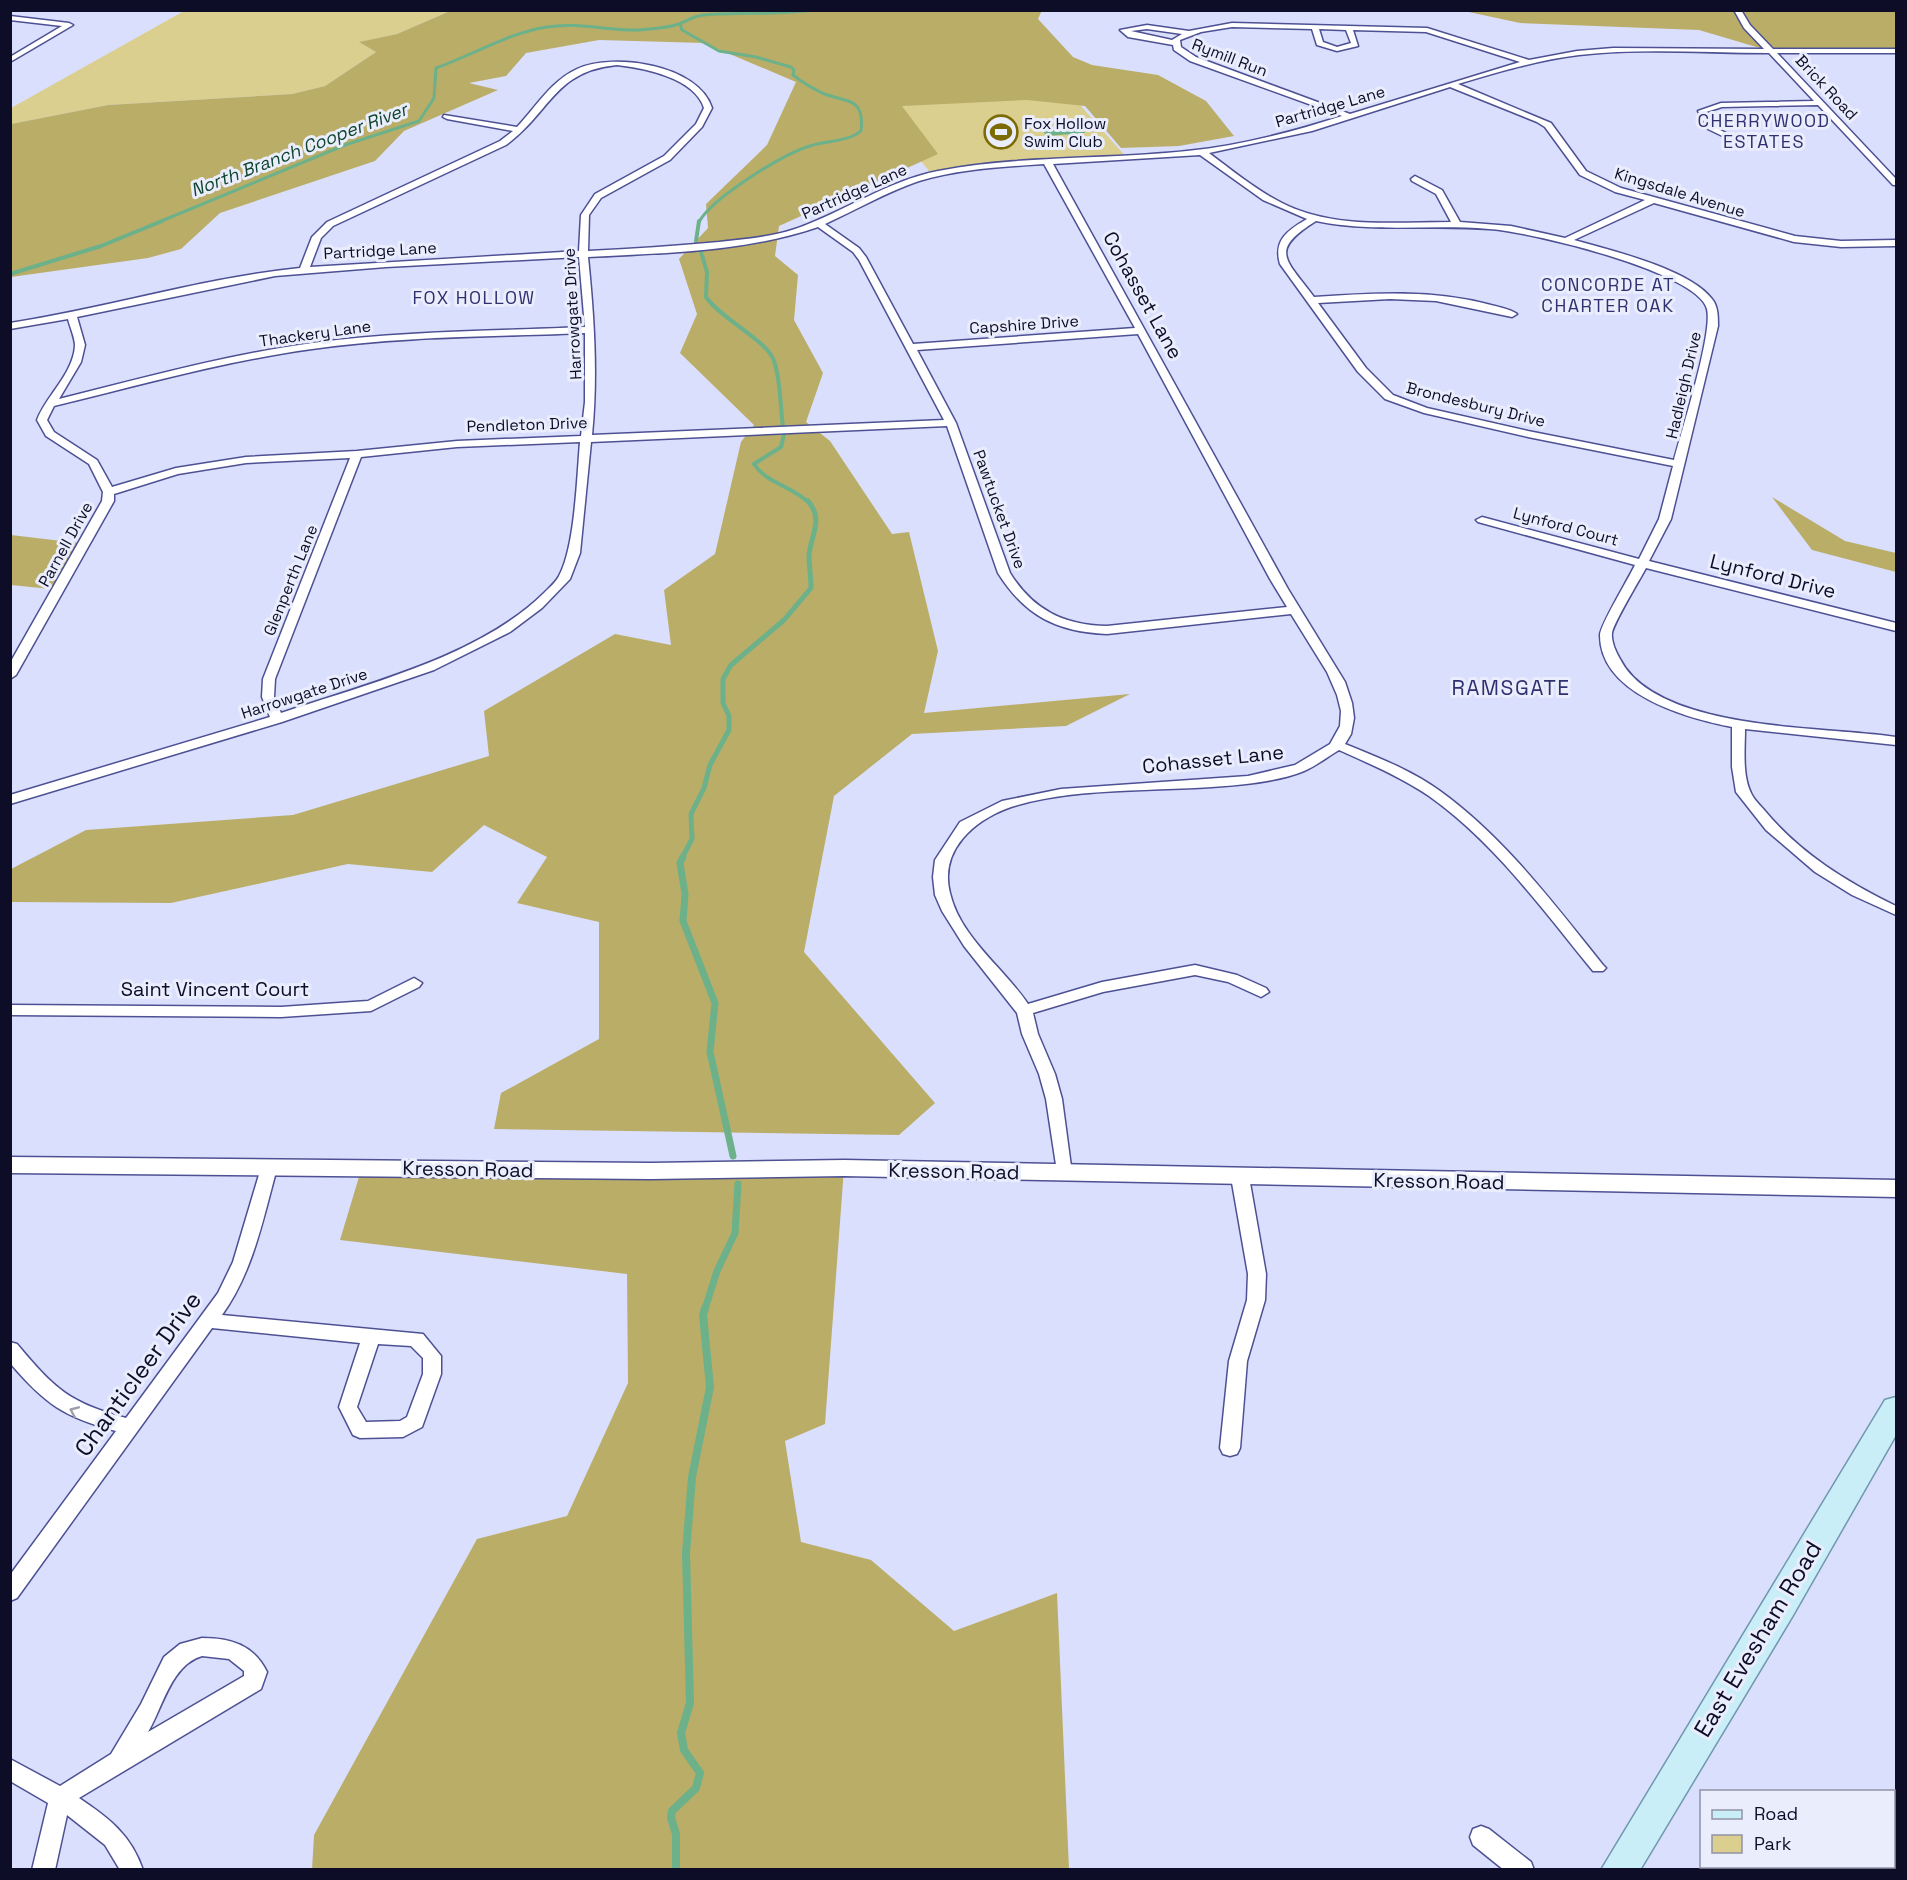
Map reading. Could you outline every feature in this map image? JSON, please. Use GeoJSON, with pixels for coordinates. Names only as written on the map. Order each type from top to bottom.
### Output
{"type":"FeatureCollection","features":[{"type":"Feature","properties":{"kind":"main road","name":"East Evesham Road"},"geometry":{"type":"LineString","coordinates":[[1619,1869],[1780,1607],[1896,1409]]}},
{"type":"Feature","properties":{"kind":"street","name":"Brick Road"},"geometry":{"type":"LineString","coordinates":[[1737,10],[1747,26],[1896,183]]}},
{"type":"Feature","properties":{"kind":"street"},"geometry":{"type":"LineString","coordinates":[[10,18],[69,25],[10,60]]}},
{"type":"Feature","properties":{"kind":"street","name":"Rymill Run"},"geometry":{"type":"LineString","coordinates":[[1352,117],[1193,59],[1177,48],[1176,39],[1189,33],[1232,25],[1440,33],[1530,63]]}},
{"type":"Feature","properties":{"kind":"street"},"geometry":{"type":"LineString","coordinates":[[1176,42],[1131,35],[1124,30],[1147,27],[1189,33]]}},
{"type":"Feature","properties":{"kind":"street"},"geometry":{"type":"LineString","coordinates":[[1314,27],[1320,43],[1337,49],[1355,44],[1349,28]]}},
{"type":"Feature","properties":{"kind":"street","name":"Partridge Lane"},"geometry":{"type":"LineString","coordinates":[[10,326],[72,316],[231,279],[304,270],[583,254],[745,241],[779,236],[821,225],[910,181],[932,175],[965,169],[1202,152],[1248,145],[1352,117],[1530,63],[1598,52],[1896,51]]}},
{"type":"Feature","properties":{"kind":"street","name":"Harrowgate Drive"},"geometry":{"type":"LineString","coordinates":[[10,800],[278,719],[430,667],[506,628],[537,605],[564,579],[574,553],[590,402],[590,330],[583,254],[585,214],[598,196],[666,158],[699,125],[708,108],[705,98],[675,77],[645,66],[628,64],[594,67],[574,73],[563,81],[519,130],[503,143],[330,224],[317,237],[304,270]]}},
{"type":"Feature","properties":{"kind":"street","name":"Kingsdale Avenue"},"geometry":{"type":"LineString","coordinates":[[1453,85],[1540,120],[1548,126],[1583,173],[1618,190],[1794,239],[1841,244],[1896,243]]}},
{"type":"Feature","properties":{"kind":"street"},"geometry":{"type":"LineString","coordinates":[[1739,142],[1714,131],[1704,122],[1702,111],[1720,105],[1822,103]]}},
{"type":"Feature","properties":{"kind":"street"},"geometry":{"type":"LineString","coordinates":[[447,117],[519,130]]}},
{"type":"Feature","properties":{"kind":"street","name":"Hadleigh Drive"},"geometry":{"type":"LineString","coordinates":[[1202,152],[1270,200],[1316,218],[1379,225],[1457,225],[1515,229],[1566,241],[1679,279],[1702,293],[1709,300],[1713,313],[1713,326],[1680,464],[1665,519],[1606,633],[1606,647],[1614,664],[1641,690],[1665,703],[1708,719],[1896,741]]}},
{"type":"Feature","properties":{"kind":"street","name":"Cohasset Lane"},"geometry":{"type":"LineString","coordinates":[[1048,163],[1295,610],[1340,685],[1348,712],[1345,735],[1337,745],[1318,759],[1295,770],[1269,775],[1062,792],[1010,804],[968,823],[952,837],[943,856],[939,875],[942,895],[957,925],[1024,1010],[1030,1033],[1047,1075],[1062,1134],[1064,1174]]}},
{"type":"Feature","properties":{"kind":"street"},"geometry":{"type":"LineString","coordinates":[[1415,179],[1439,192],[1457,225]]}},
{"type":"Feature","properties":{"kind":"street"},"geometry":{"type":"LineString","coordinates":[[1566,241],[1651,201]]}},
{"type":"Feature","properties":{"kind":"street","name":"Brondesbury Drive"},"geometry":{"type":"LineString","coordinates":[[1316,218],[1287,237],[1280,245],[1280,254],[1362,370],[1389,397],[1424,410],[1505,429],[1680,464]]}},
{"type":"Feature","properties":{"kind":"street","name":"Pawtucket Drive"},"geometry":{"type":"LineString","coordinates":[[821,225],[856,250],[863,259],[951,423],[1004,573],[1014,589],[1038,610],[1065,625],[1107,630],[1295,610]]}},
{"type":"Feature","properties":{"kind":"street"},"geometry":{"type":"LineString","coordinates":[[1313,300],[1405,294],[1466,300],[1512,314]]}},
{"type":"Feature","properties":{"kind":"street","name":"Parnell Drive"},"geometry":{"type":"LineString","coordinates":[[10,675],[108,501],[109,492],[93,462],[50,434],[42,420],[49,404],[75,362],[80,345],[72,316]]}},
{"type":"Feature","properties":{"kind":"street","name":"Thackery Lane"},"geometry":{"type":"LineString","coordinates":[[49,404],[236,359],[312,346],[366,340],[590,330]]}},
{"type":"Feature","properties":{"kind":"street","name":"Capshire Drive"},"geometry":{"type":"LineString","coordinates":[[910,347],[1140,331]]}},
{"type":"Feature","properties":{"kind":"street","name":"Pendleton Drive"},"geometry":{"type":"LineString","coordinates":[[109,492],[176,471],[246,460],[357,454],[457,444],[951,423]]}},
{"type":"Feature","properties":{"kind":"street","name":"Glenperth Lane"},"geometry":{"type":"LineString","coordinates":[[278,719],[268,697],[269,679],[357,454]]}},
{"type":"Feature","properties":{"kind":"street","name":"Lynford Court"},"geometry":{"type":"LineString","coordinates":[[1482,520],[1641,563]]}},
{"type":"Feature","properties":{"kind":"street","name":"Lynford Drive"},"geometry":{"type":"LineString","coordinates":[[1641,563],[1896,627]]}},
{"type":"Feature","properties":{"kind":"street"},"geometry":{"type":"LineString","coordinates":[[1738,723],[1739,767],[1744,793],[1765,820],[1825,874],[1860,895],[1896,911]]}},
{"type":"Feature","properties":{"kind":"street"},"geometry":{"type":"LineString","coordinates":[[1337,745],[1409,777],[1463,817],[1535,891],[1598,968]]}},
{"type":"Feature","properties":{"kind":"street"},"geometry":{"type":"LineString","coordinates":[[1024,1010],[1102,987],[1195,970],[1232,978],[1261,992]]}},
{"type":"Feature","properties":{"kind":"street","name":"Saint Vincent Court"},"geometry":{"type":"LineString","coordinates":[[10,1010],[281,1012],[315,1010],[371,1006],[414,983]]}},
{"type":"Feature","properties":{"kind":"street","name":"Kresson Road"},"geometry":{"type":"LineString","coordinates":[[10,1165],[651,1171],[844,1168],[1896,1189]]}},
{"type":"Feature","properties":{"kind":"street","name":"Chanticleer Drive"},"geometry":{"type":"LineString","coordinates":[[10,1592],[225,1297],[242,1262],[269,1168]]}},
{"type":"Feature","properties":{"kind":"street"},"geometry":{"type":"LineString","coordinates":[[1230,1448],[1238,1361],[1256,1300],[1257,1274],[1240,1177]]}},
{"type":"Feature","properties":{"kind":"street"},"geometry":{"type":"LineString","coordinates":[[209,1321],[416,1340],[432,1356],[432,1374],[415,1422],[403,1429],[360,1430],[348,1407],[371,1337]]}},
{"type":"Feature","properties":{"kind":"street"},"geometry":{"type":"LineString","coordinates":[[10,1349],[47,1394],[64,1407],[81,1415],[130,1427]]}},
{"type":"Feature","properties":{"kind":"street"},"geometry":{"type":"LineString","coordinates":[[43,1869],[60,1798],[253,1682],[256,1672],[250,1660],[224,1647],[202,1647],[187,1651],[171,1664],[149,1711],[119,1761]]}},
{"type":"Feature","properties":{"kind":"street"},"geometry":{"type":"LineString","coordinates":[[10,1769],[60,1798],[111,1834],[128,1853],[132,1869]]}},
{"type":"Feature","properties":{"kind":"street"},"geometry":{"type":"LineString","coordinates":[[1481,1837],[1523,1869]]}},
{"type":"Feature","properties":{"kind":"green space"},"geometry":{"type":"Polygon","coordinates":[[[184,11],[450,11],[397,34],[360,42],[376,52],[325,86],[292,94],[108,105],[11,124],[11,108],[184,11]]]}},
{"type":"Feature","properties":{"kind":"green space","name":"Fox Hollow Swim Club"},"geometry":{"type":"Polygon","coordinates":[[[1074,98],[1127,158],[998,166],[932,175],[877,105],[1074,98]]]}},
{"type":"Feature","properties":{"kind":"shaded area"},"geometry":{"type":"Polygon","coordinates":[[[1042,10],[1038,19],[1073,57],[1092,65],[1158,75],[1206,101],[1234,136],[1179,146],[1121,148],[1085,106],[1027,100],[902,106],[938,154],[779,226],[775,256],[798,275],[794,320],[823,373],[806,422],[830,441],[892,534],[909,532],[938,651],[924,713],[1130,694],[1066,726],[912,734],[834,796],[804,952],[935,1103],[899,1135],[494,1129],[501,1093],[599,1039],[599,922],[517,903],[547,857],[484,825],[432,872],[348,864],[171,903],[11,902],[11,869],[86,830],[293,815],[489,756],[484,711],[615,634],[671,645],[664,590],[715,554],[741,442],[754,425],[680,353],[697,314],[679,259],[708,228],[706,204],[767,145],[796,82],[704,43],[599,40],[526,53],[506,76],[469,83],[498,90],[404,131],[375,161],[220,213],[181,249],[148,258],[11,277],[11,124],[108,105],[292,94],[325,86],[376,52],[359,42],[397,34],[450,11],[1042,10]]]}},
{"type":"Feature","properties":{"kind":"shaded area"},"geometry":{"type":"Polygon","coordinates":[[[1464,11],[1896,11],[1896,51],[1770,51],[1699,30],[1520,23],[1464,11]]]}},
{"type":"Feature","properties":{"kind":"shaded area"},"geometry":{"type":"Polygon","coordinates":[[[1078,121],[1085,133],[1046,136],[1042,129],[1065,127],[1062,122],[1078,121]]]}},
{"type":"Feature","properties":{"kind":"shaded area"},"geometry":{"type":"Polygon","coordinates":[[[1772,497],[1845,541],[1896,553],[1896,572],[1812,550],[1772,497]]]}},
{"type":"Feature","properties":{"kind":"shaded area"},"geometry":{"type":"Polygon","coordinates":[[[11,535],[87,544],[60,590],[11,585],[11,535]]]}},
{"type":"Feature","properties":{"kind":"shaded area"},"geometry":{"type":"Polygon","coordinates":[[[362,1167],[844,1168],[825,1424],[785,1441],[801,1542],[871,1560],[954,1631],[1057,1593],[1069,1869],[312,1870],[314,1835],[477,1539],[567,1516],[628,1383],[627,1274],[340,1240],[362,1167]]]}},
{"type":"Feature","properties":{"kind":"waterway","name":"North Branch Cooper River"},"geometry":{"type":"LineString","coordinates":[[159,222],[345,145],[419,121],[434,98],[436,68],[518,34],[559,26],[639,30],[675,25],[704,15],[814,10]]}},
{"type":"Feature","properties":{"kind":"waterway"},"geometry":{"type":"LineString","coordinates":[[680,24],[682,30],[719,51],[756,57],[791,67],[794,70],[793,75],[811,87],[857,106],[861,120],[861,131],[855,135],[816,144],[766,167],[718,201],[699,222]]}},
{"type":"Feature","properties":{"kind":"waterway","name":"North Branch Cooper River"},"geometry":{"type":"LineString","coordinates":[[10,274],[101,246],[162,221]]}},
{"type":"Feature","properties":{"kind":"waterway"},"geometry":{"type":"LineString","coordinates":[[696,241],[699,221]]}},
{"type":"Feature","properties":{"kind":"waterway"},"geometry":{"type":"LineString","coordinates":[[701,252],[707,272],[706,297],[763,346],[774,361],[783,427]]}},
{"type":"Feature","properties":{"kind":"waterway"},"geometry":{"type":"LineString","coordinates":[[784,434],[781,447],[754,464],[759,471],[773,481],[803,497],[809,503]]}},
{"type":"Feature","properties":{"kind":"waterway"},"geometry":{"type":"LineString","coordinates":[[682,858],[692,839],[691,814],[704,788],[710,765],[729,730],[729,716],[723,703],[723,679],[731,665],[784,620],[811,588],[809,555],[816,521],[813,508],[808,501]]}},
{"type":"Feature","properties":{"kind":"waterway"},"geometry":{"type":"LineString","coordinates":[[683,857],[680,863],[685,894],[683,921],[715,1003],[710,1052],[733,1156]]}},
{"type":"Feature","properties":{"kind":"waterway"},"geometry":{"type":"LineString","coordinates":[[705,1309],[717,1271],[735,1233],[738,1184]]}},
{"type":"Feature","properties":{"kind":"waterway"},"geometry":{"type":"LineString","coordinates":[[676,1870],[676,1834],[671,1818],[672,1811],[696,1788],[700,1773],[684,1750],[681,1733],[690,1703],[686,1553],[692,1477],[710,1387],[703,1315],[705,1308]]}},
{"type":"Feature","properties":{"kind":"place","name":"Fox Hollow Swim Club"},"geometry":{"type":"Point","coordinates":[1001,132]}},
{"type":"Feature","properties":{"kind":"district","name":"CHERRYWOOD ESTATES"},"geometry":{"type":"Point","coordinates":[1764,131]}},
{"type":"Feature","properties":{"kind":"district","name":"CONCORDE AT CHARTER OAK"},"geometry":{"type":"Point","coordinates":[1608,295]}},
{"type":"Feature","properties":{"kind":"district","name":"FOX HOLLOW"},"geometry":{"type":"Point","coordinates":[474,298]}},
{"type":"Feature","properties":{"kind":"district","name":"RAMSGATE"},"geometry":{"type":"Point","coordinates":[1511,688]}}]}
